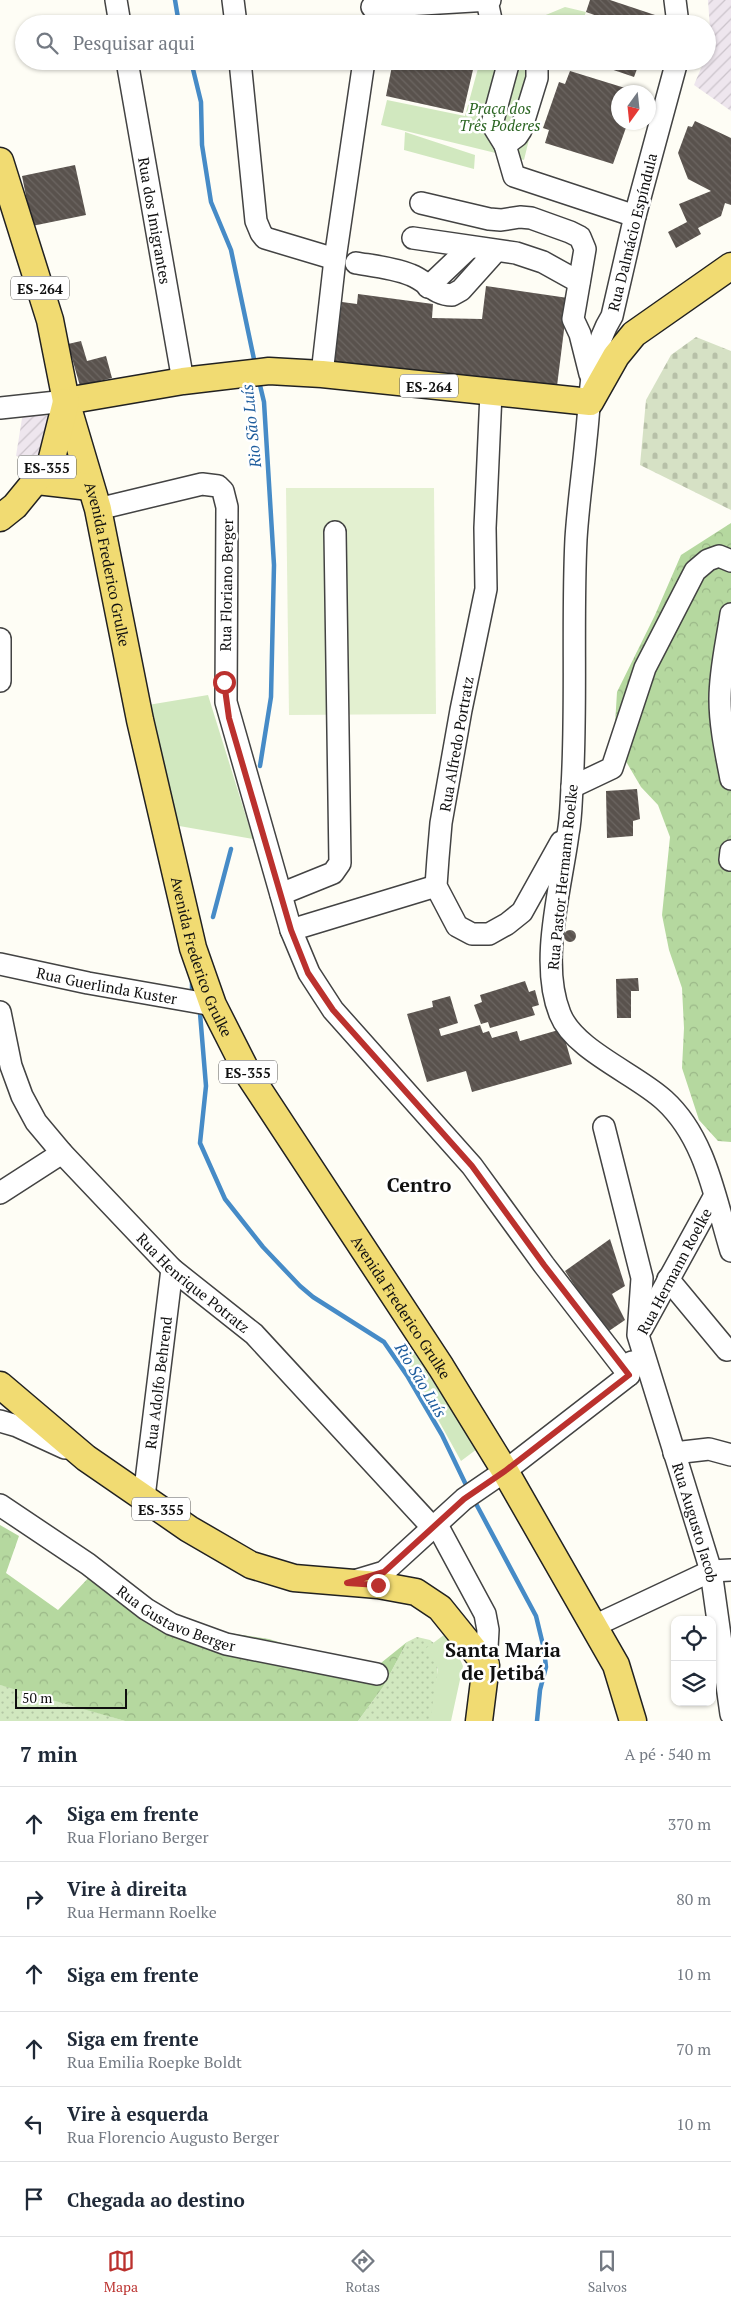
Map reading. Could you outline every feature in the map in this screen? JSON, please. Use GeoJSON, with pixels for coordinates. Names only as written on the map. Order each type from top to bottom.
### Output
{"type":"FeatureCollection","features":[{"type":"Feature","properties":{"kind":"main road","name":"Avenida Frederico Grulke"},"geometry":{"type":"LineString","coordinates":[[2,170],[50,320],[66,401],[94,498],[149,758],[193,948],[213,1005],[247,1072],[441,1367],[495,1477],[594,1626],[616,1666],[633,1721]]}},
{"type":"Feature","properties":{"kind":"main road"},"geometry":{"type":"LineString","coordinates":[[590,402],[616,356],[634,334],[731,266]]}},
{"type":"Feature","properties":{"kind":"main road","name":"ES-264"},"geometry":{"type":"LineString","coordinates":[[66,401],[183,381],[269,371],[322,374],[590,402]]}},
{"type":"Feature","properties":{"kind":"main road","name":"ES-355"},"geometry":{"type":"LineString","coordinates":[[0,518],[15,506],[37,481],[50,462],[66,401]]}},
{"type":"Feature","properties":{"kind":"main road"},"geometry":{"type":"LineString","coordinates":[[37,481],[94,498]]}},
{"type":"Feature","properties":{"kind":"main road","name":"ES-355"},"geometry":{"type":"LineString","coordinates":[[0,1385],[86,1458],[189,1529],[251,1565],[294,1578],[378,1585],[416,1592],[440,1608],[457,1626],[486,1665]]}},
{"type":"Feature","properties":{"kind":"main road"},"geometry":{"type":"LineString","coordinates":[[479,1721],[486,1665]]}},
{"type":"Feature","properties":{"kind":"street"},"geometry":{"type":"LineString","coordinates":[[116,0],[118,15]]}},
{"type":"Feature","properties":{"kind":"street"},"geometry":{"type":"LineString","coordinates":[[233,0],[235,15]]}},
{"type":"Feature","properties":{"kind":"street"},"geometry":{"type":"LineString","coordinates":[[372,10],[488,0],[490,15]]}},
{"type":"Feature","properties":{"kind":"street","name":"Rua dos Imigrantes"},"geometry":{"type":"LineString","coordinates":[[129,70],[183,381]]}},
{"type":"Feature","properties":{"kind":"street"},"geometry":{"type":"LineString","coordinates":[[241,70],[256,221],[261,233],[271,240],[335,259]]}},
{"type":"Feature","properties":{"kind":"street"},"geometry":{"type":"LineString","coordinates":[[322,374],[335,259],[363,70]]}},
{"type":"Feature","properties":{"kind":"street"},"geometry":{"type":"LineString","coordinates":[[507,70],[492,124],[505,145],[514,176],[630,214]]}},
{"type":"Feature","properties":{"kind":"street"},"geometry":{"type":"LineString","coordinates":[[505,145],[517,136],[521,130],[536,78],[536,70]]}},
{"type":"Feature","properties":{"kind":"street"},"geometry":{"type":"LineString","coordinates":[[656,97],[661,70]]}},
{"type":"Feature","properties":{"kind":"street","name":"Rua Dalmácio Espíndula"},"geometry":{"type":"LineString","coordinates":[[656,111],[673,70]]}},
{"type":"Feature","properties":{"kind":"street","name":"Rua Dalmácio Espíndula"},"geometry":{"type":"LineString","coordinates":[[590,402],[590,375],[604,330],[612,316],[630,214],[649,130]]}},
{"type":"Feature","properties":{"kind":"street"},"geometry":{"type":"LineString","coordinates":[[421,203],[489,219],[531,218],[570,232],[580,238],[585,249],[573,319],[580,334],[590,375]]}},
{"type":"Feature","properties":{"kind":"street"},"geometry":{"type":"LineString","coordinates":[[413,238],[516,253],[543,262],[579,282]]}},
{"type":"Feature","properties":{"kind":"street"},"geometry":{"type":"LineString","coordinates":[[428,287],[470,247]]}},
{"type":"Feature","properties":{"kind":"street"},"geometry":{"type":"LineString","coordinates":[[356,262],[404,272],[419,279],[436,292],[452,296],[461,290],[496,251]]}},
{"type":"Feature","properties":{"kind":"street","name":"Rua Alfredo Portratz"},"geometry":{"type":"LineString","coordinates":[[436,886],[441,823],[486,589],[485,528],[492,393]]}},
{"type":"Feature","properties":{"kind":"street"},"geometry":{"type":"LineString","coordinates":[[0,408],[66,401]]}},
{"type":"Feature","properties":{"kind":"street","name":"Rua Pastor Hermann Roelke"},"geometry":{"type":"LineString","coordinates":[[590,402],[576,539],[576,696],[572,787],[569,832],[559,888],[550,965],[553,992],[560,1016],[575,1037],[664,1100],[695,1140],[708,1170],[714,1197],[731,1251]]}},
{"type":"Feature","properties":{"kind":"street","name":"Rua Floriano Berger"},"geometry":{"type":"LineString","coordinates":[[94,498],[202,484],[218,486],[223,491],[227,507],[226,702],[291,930],[308,973],[333,1010],[472,1166],[544,1265],[629,1375]]}},
{"type":"Feature","properties":{"kind":"street"},"geometry":{"type":"LineString","coordinates":[[281,894],[332,873],[340,863],[336,532]]}},
{"type":"Feature","properties":{"kind":"street"},"geometry":{"type":"LineString","coordinates":[[572,787],[612,768],[645,668],[695,571],[708,560],[719,556],[731,561]]}},
{"type":"Feature","properties":{"kind":"street"},"geometry":{"type":"LineString","coordinates":[[731,614],[720,700],[722,730],[731,780]]}},
{"type":"Feature","properties":{"kind":"street"},"geometry":{"type":"LineString","coordinates":[[0,639],[0,681]]}},
{"type":"Feature","properties":{"kind":"street"},"geometry":{"type":"LineString","coordinates":[[291,930],[436,886],[457,926],[472,934],[489,934],[522,912],[539,885],[553,855],[569,832]]}},
{"type":"Feature","properties":{"kind":"street","name":"Rua Guerlinda Kuster"},"geometry":{"type":"LineString","coordinates":[[0,964],[88,983],[213,1005]]}},
{"type":"Feature","properties":{"kind":"street","name":"Rua Henrique Potratz"},"geometry":{"type":"LineString","coordinates":[[0,1012],[11,1066],[22,1096],[36,1122],[62,1154],[172,1269],[254,1334],[435,1527],[485,1614],[488,1630],[486,1665]]}},
{"type":"Feature","properties":{"kind":"street"},"geometry":{"type":"LineString","coordinates":[[604,1127],[642,1278],[638,1335]]}},
{"type":"Feature","properties":{"kind":"street"},"geometry":{"type":"LineString","coordinates":[[0,1193],[62,1154]]}},
{"type":"Feature","properties":{"kind":"street","name":"Rua Hermann Roelke"},"geometry":{"type":"LineString","coordinates":[[629,1375],[638,1335],[714,1197]]}},
{"type":"Feature","properties":{"kind":"street","name":"Rua Adolfo Behrend"},"geometry":{"type":"LineString","coordinates":[[144,1497],[172,1269]]}},
{"type":"Feature","properties":{"kind":"street"},"geometry":{"type":"LineString","coordinates":[[668,1279],[727,1350]]}},
{"type":"Feature","properties":{"kind":"street","name":"Rua Augusto Jacob"},"geometry":{"type":"LineString","coordinates":[[638,1335],[674,1453],[721,1570],[721,1633],[731,1714]]}},
{"type":"Feature","properties":{"kind":"street"},"geometry":{"type":"LineString","coordinates":[[347,1583],[384,1572],[464,1499],[629,1375]]}},
{"type":"Feature","properties":{"kind":"street"},"geometry":{"type":"LineString","coordinates":[[0,1422],[32,1432],[86,1458]]}},
{"type":"Feature","properties":{"kind":"street"},"geometry":{"type":"LineString","coordinates":[[674,1453],[709,1449],[731,1455]]}},
{"type":"Feature","properties":{"kind":"street","name":"Rua Gustavo Berger"},"geometry":{"type":"LineString","coordinates":[[0,1505],[88,1564],[146,1609],[171,1624],[226,1644],[377,1674]]}},
{"type":"Feature","properties":{"kind":"street"},"geometry":{"type":"LineString","coordinates":[[594,1626],[721,1570]]}},
{"type":"Feature","properties":{"kind":"shaded area"},"geometry":{"type":"Polygon","coordinates":[[[708,0],[731,0],[731,111],[694,85],[700,70],[716,70],[716,15],[709,15],[708,0]]]}},
{"type":"Feature","properties":{"kind":"shaded area"},"geometry":{"type":"Polygon","coordinates":[[[23,412],[55,417],[45,462],[16,456],[23,412]]]}},
{"type":"Feature","properties":{"kind":"green space"},"geometry":{"type":"Polygon","coordinates":[[[565,7],[586,12],[585,15],[546,15],[565,7]]]}},
{"type":"Feature","properties":{"kind":"green space","name":"Praça dos Três Poderes"},"geometry":{"type":"Polygon","coordinates":[[[478,70],[546,70],[524,160],[381,125],[387,100],[465,116],[478,70]]]}},
{"type":"Feature","properties":{"kind":"green space"},"geometry":{"type":"Polygon","coordinates":[[[405,132],[475,155],[474,169],[404,150],[405,132]]]}},
{"type":"Feature","properties":{"kind":"green space"},"geometry":{"type":"Polygon","coordinates":[[[696,337],[731,351],[731,510],[640,465],[646,400],[671,355],[696,337]]]}},
{"type":"Feature","properties":{"kind":"green space"},"geometry":{"type":"Polygon","coordinates":[[[286,488],[434,488],[436,714],[289,715],[286,488]]]}},
{"type":"Feature","properties":{"kind":"green space"},"geometry":{"type":"Polygon","coordinates":[[[731,523],[731,1142],[718,1141],[699,1120],[682,1068],[684,1028],[682,988],[669,950],[662,915],[670,837],[658,805],[641,787],[614,741],[617,692],[655,615],[681,555],[731,523]]]}},
{"type":"Feature","properties":{"kind":"green space"},"geometry":{"type":"Polygon","coordinates":[[[208,695],[253,839],[168,824],[142,706],[208,695]]]}},
{"type":"Feature","properties":{"kind":"green space"},"geometry":{"type":"Polygon","coordinates":[[[399,1349],[413,1351],[477,1449],[461,1461],[399,1349]]]}},
{"type":"Feature","properties":{"kind":"green space"},"geometry":{"type":"Polygon","coordinates":[[[0,1525],[19,1536],[6,1573],[58,1610],[94,1572],[188,1627],[269,1639],[317,1654],[366,1675],[407,1642],[383,1687],[358,1721],[125,1721],[0,1685],[0,1525]]]}},
{"type":"Feature","properties":{"kind":"green space"},"geometry":{"type":"Polygon","coordinates":[[[448,1632],[463,1666],[451,1721],[430,1721],[438,1668],[425,1649],[448,1632]]]}},
{"type":"Feature","properties":{"kind":"green space"},"geometry":{"type":"Polygon","coordinates":[[[417,1637],[430,1640],[439,1647],[434,1721],[358,1721],[383,1687],[407,1642],[417,1637]]]}},
{"type":"Feature","properties":{"kind":"green space"},"geometry":{"type":"Polygon","coordinates":[[[0,1685],[13,1687],[125,1721],[0,1721],[0,1685]]]}},
{"type":"Feature","properties":{"kind":"building"},"geometry":{"type":"Polygon","coordinates":[[[590,0],[610,0],[655,15],[594,15],[586,12],[590,0]]]}},
{"type":"Feature","properties":{"kind":"building"},"geometry":{"type":"Polygon","coordinates":[[[391,70],[473,70],[463,113],[386,96],[391,70]]]}},
{"type":"Feature","properties":{"kind":"building"},"geometry":{"type":"Polygon","coordinates":[[[614,70],[637,70],[634,77],[614,70]]]}},
{"type":"Feature","properties":{"kind":"building"},"geometry":{"type":"Polygon","coordinates":[[[570,71],[615,85],[611,85],[611,130],[625,130],[613,164],[545,143],[549,130],[543,128],[559,82],[565,84],[570,71]]]}},
{"type":"Feature","properties":{"kind":"building"},"geometry":{"type":"Polygon","coordinates":[[[695,121],[731,138],[731,205],[725,203],[721,216],[698,228],[701,234],[676,248],[668,232],[687,222],[679,204],[711,191],[688,179],[678,153],[688,126],[692,127],[695,121]]]}},
{"type":"Feature","properties":{"kind":"building"},"geometry":{"type":"Polygon","coordinates":[[[75,165],[86,215],[32,226],[22,176],[75,165]]]}},
{"type":"Feature","properties":{"kind":"building"},"geometry":{"type":"Polygon","coordinates":[[[486,286],[568,298],[557,386],[332,366],[342,302],[357,304],[358,294],[433,304],[432,318],[482,319],[486,286]]]}},
{"type":"Feature","properties":{"kind":"building"},"geometry":{"type":"Polygon","coordinates":[[[81,341],[87,361],[106,356],[112,378],[80,386],[68,344],[81,341]]]}},
{"type":"Feature","properties":{"kind":"building"},"geometry":{"type":"Polygon","coordinates":[[[637,789],[640,819],[633,821],[633,836],[607,838],[606,791],[637,789]]]}},
{"type":"Feature","properties":{"kind":"building"},"geometry":{"type":"Polygon","coordinates":[[[570,930],[576,936],[570,942],[564,936],[570,930]]]}},
{"type":"Feature","properties":{"kind":"building"},"geometry":{"type":"Polygon","coordinates":[[[638,978],[639,991],[631,991],[631,1018],[617,1018],[616,979],[638,978]]]}},
{"type":"Feature","properties":{"kind":"building"},"geometry":{"type":"Polygon","coordinates":[[[525,981],[529,992],[535,990],[539,1005],[532,1007],[535,1015],[490,1028],[488,1022],[481,1024],[474,1005],[482,1002],[480,995],[525,981]]]}},
{"type":"Feature","properties":{"kind":"building"},"geometry":{"type":"Polygon","coordinates":[[[450,996],[458,1023],[439,1029],[441,1036],[480,1025],[483,1033],[489,1031],[492,1038],[517,1031],[520,1041],[562,1029],[572,1064],[472,1092],[466,1071],[427,1082],[407,1014],[433,1007],[432,1001],[450,996]]]}},
{"type":"Feature","properties":{"kind":"building"},"geometry":{"type":"Polygon","coordinates":[[[610,1239],[625,1286],[612,1294],[625,1320],[606,1333],[565,1271],[610,1239]]]}},
{"type":"Feature","properties":{"kind":"waterway","name":"Rio São Luís"},"geometry":{"type":"LineString","coordinates":[[175,0],[178,15]]}},
{"type":"Feature","properties":{"kind":"waterway","name":"Rio São Luís"},"geometry":{"type":"LineString","coordinates":[[193,70],[201,102],[202,145],[211,202],[231,250],[255,364]]}},
{"type":"Feature","properties":{"kind":"waterway","name":"Rio São Luís"},"geometry":{"type":"LineString","coordinates":[[259,381],[264,402],[274,565],[271,697],[260,766]]}},
{"type":"Feature","properties":{"kind":"waterway","name":"Rio São Luís"},"geometry":{"type":"LineString","coordinates":[[213,917],[231,849]]}},
{"type":"Feature","properties":{"kind":"waterway","name":"Rio São Luís"},"geometry":{"type":"LineString","coordinates":[[192,979],[192,990]]}},
{"type":"Feature","properties":{"kind":"waterway","name":"Rio São Luís"},"geometry":{"type":"LineString","coordinates":[[200,1013],[206,1086],[200,1143],[225,1199],[263,1247],[300,1286],[313,1297],[384,1342],[408,1377],[442,1435],[468,1489]]}},
{"type":"Feature","properties":{"kind":"waterway","name":"Rio São Luís"},"geometry":{"type":"LineString","coordinates":[[474,1500],[536,1616],[544,1649],[546,1667],[540,1690],[537,1721]]}},
{"type":"Feature","properties":{"kind":"district","name":"Centro"},"geometry":{"type":"Point","coordinates":[419,1184]}},
{"type":"Feature","properties":{"kind":"district","name":"Santa Maria de Jetibá"},"geometry":{"type":"Point","coordinates":[503,1660]}},
{"type":"Feature","properties":{"kind":"route"},"geometry":{"type":"LineString","coordinates":[[224,682],[229,718],[291,930],[308,973],[333,1010],[472,1166],[544,1265],[629,1375],[505,1471],[464,1499],[384,1572],[347,1583],[378,1585]]}}]}
